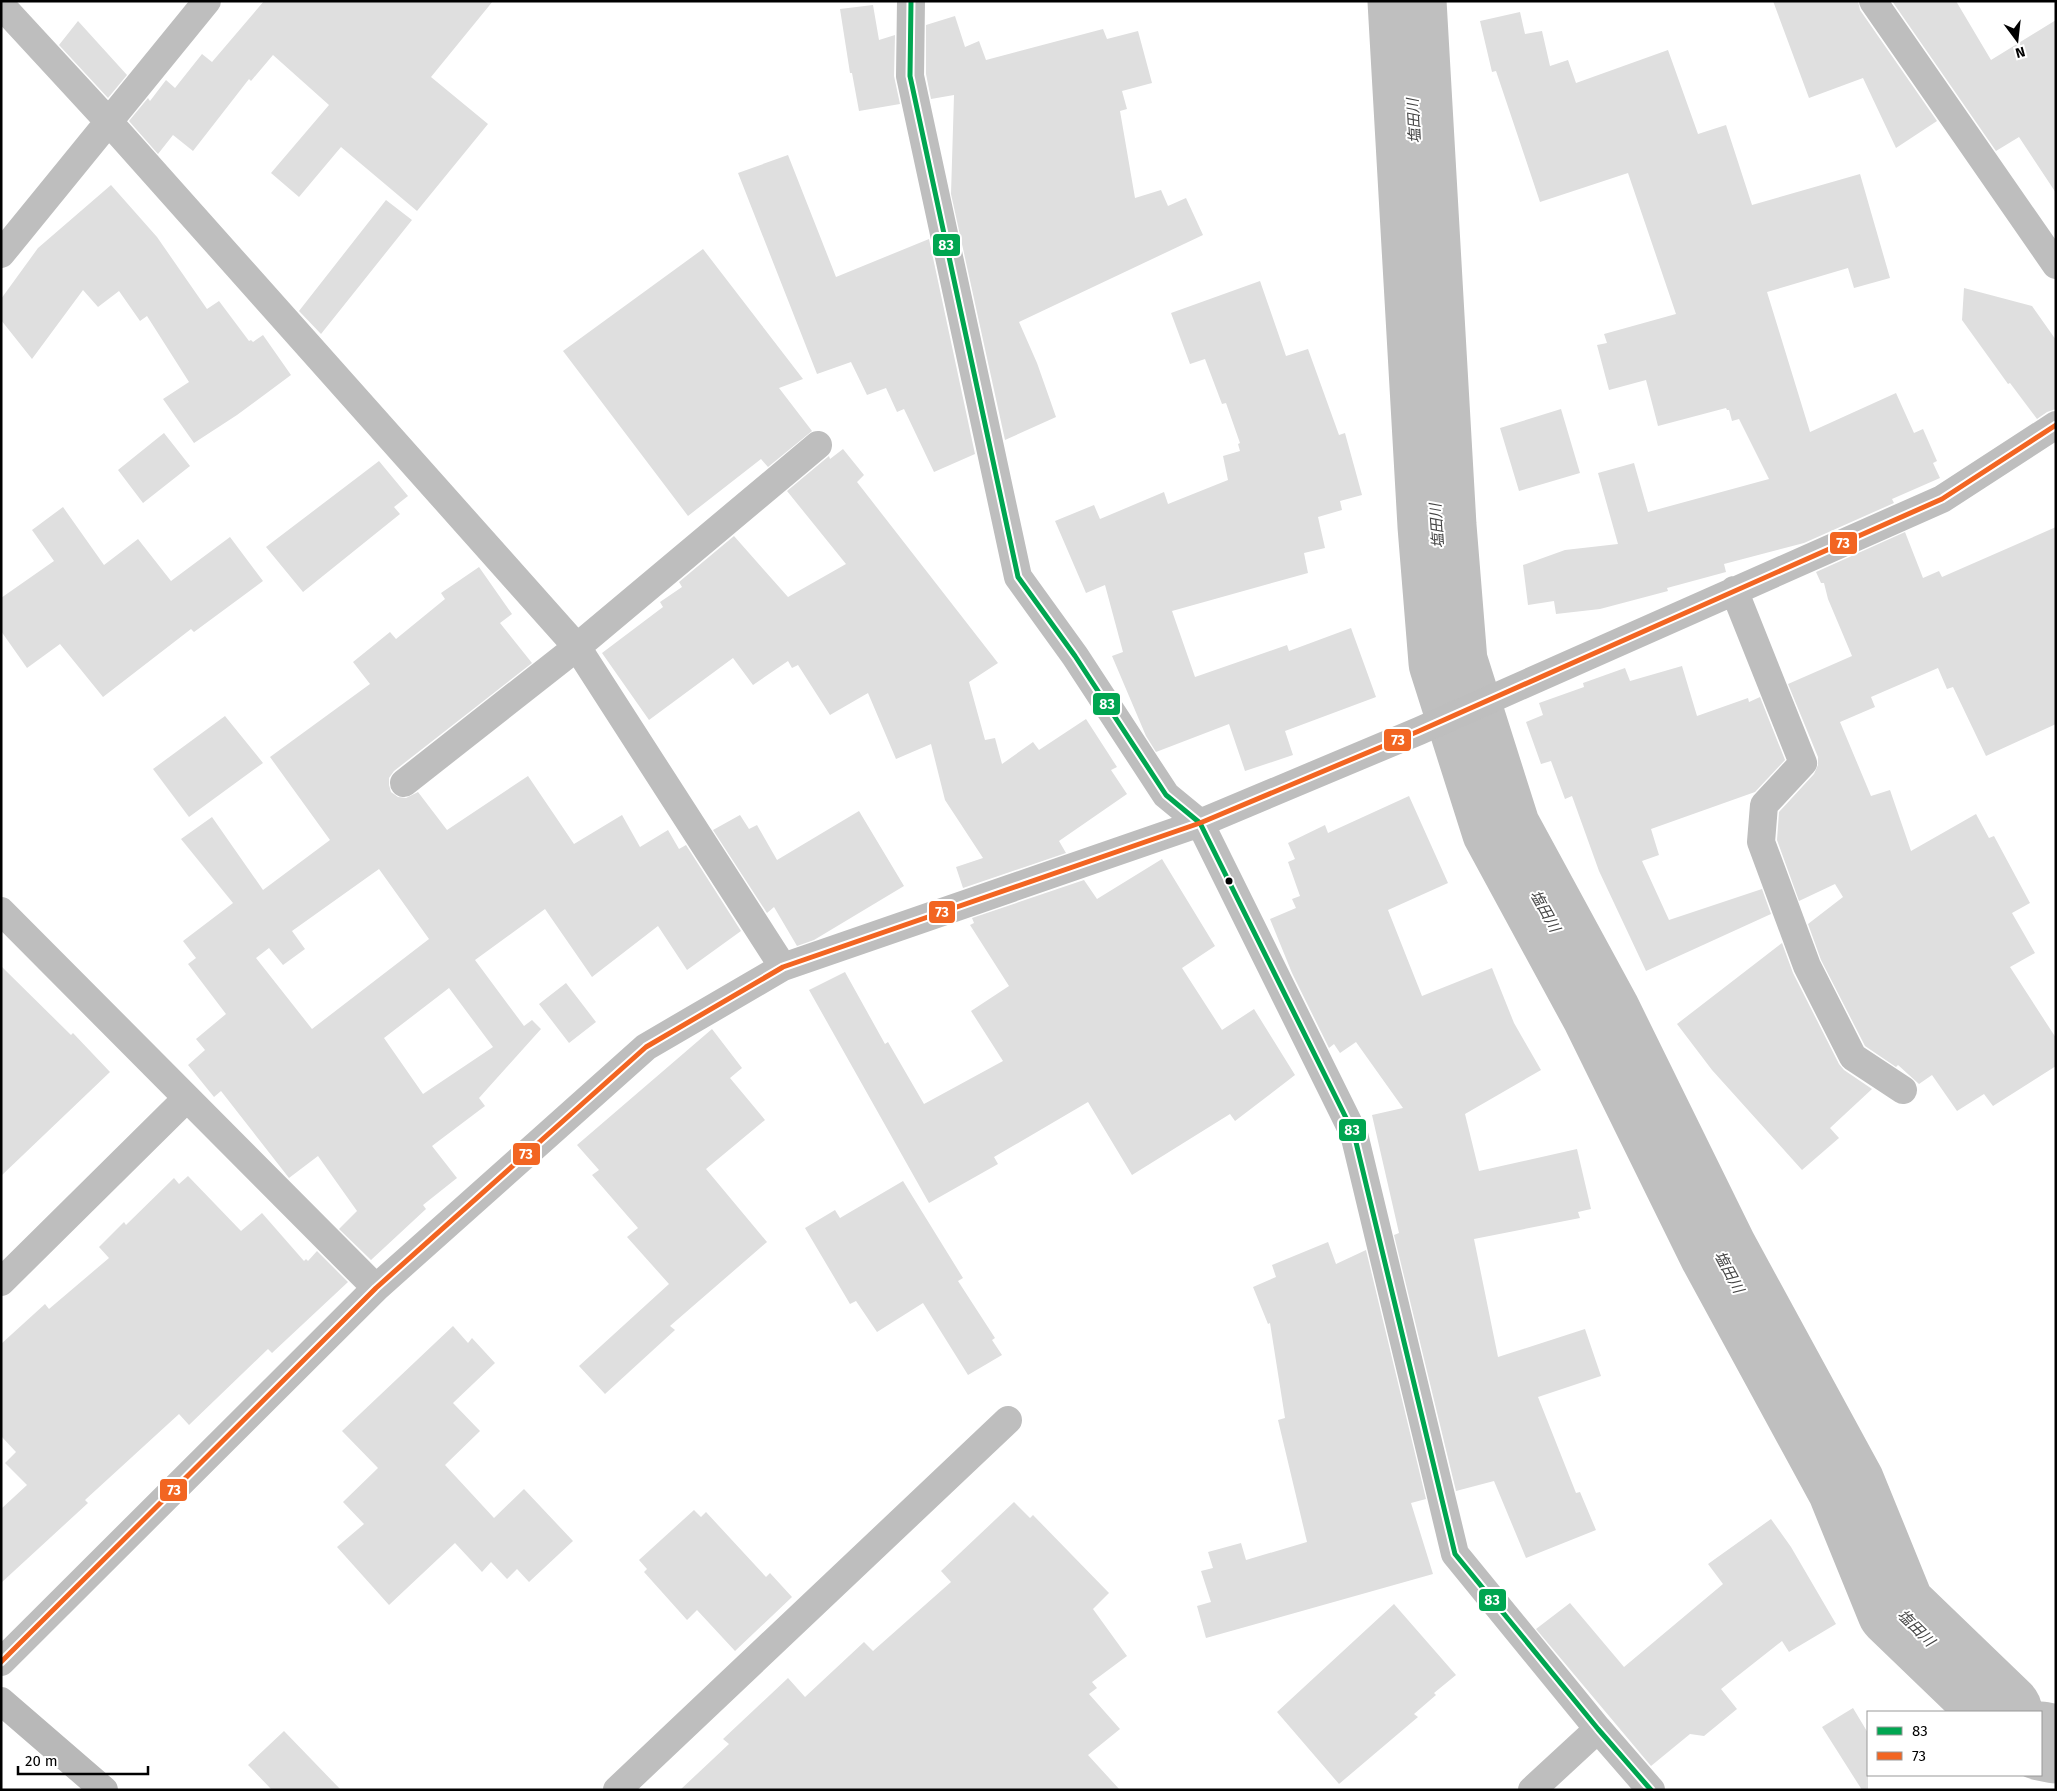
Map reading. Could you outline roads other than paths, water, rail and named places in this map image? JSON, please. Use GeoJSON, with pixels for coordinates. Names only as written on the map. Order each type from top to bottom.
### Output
{"type":"FeatureCollection","features":[{"type":"Feature","properties":{"kind":"street"},"geometry":{"type":"LineString","coordinates":[[1,254],[207,1]]}},
{"type":"Feature","properties":{"kind":"street"},"geometry":{"type":"LineString","coordinates":[[911,1],[910,76],[1018,577],[1075,656],[1166,795],[1200,823],[1354,1134],[1455,1554],[1598,1729],[1651,1790]]}},
{"type":"Feature","properties":{"kind":"street"},"geometry":{"type":"LineString","coordinates":[[1873,1],[2056,265]]}},
{"type":"Feature","properties":{"kind":"street"},"geometry":{"type":"LineString","coordinates":[[1,5],[109,122],[577,647],[783,967]]}},
{"type":"Feature","properties":{"kind":"street"},"geometry":{"type":"LineString","coordinates":[[1,1662],[376,1288],[646,1047],[783,967],[1200,823],[1493,698],[1942,499],[2056,425]]}},
{"type":"Feature","properties":{"kind":"street"},"geometry":{"type":"LineString","coordinates":[[404,783],[577,647],[818,445]]}},
{"type":"Feature","properties":{"kind":"street"},"geometry":{"type":"LineString","coordinates":[[1734,590],[1803,763],[1764,805],[1760,842],[1807,966],[1853,1057],[1903,1090]]}},
{"type":"Feature","properties":{"kind":"street"},"geometry":{"type":"LineString","coordinates":[[1,911],[376,1288]]}},
{"type":"Feature","properties":{"kind":"street"},"geometry":{"type":"LineString","coordinates":[[1,1282],[187,1098]]}},
{"type":"Feature","properties":{"kind":"street"},"geometry":{"type":"LineString","coordinates":[[617,1790],[1008,1420]]}},
{"type":"Feature","properties":{"kind":"street"},"geometry":{"type":"LineString","coordinates":[[1,1701],[104,1790]]}},
{"type":"Feature","properties":{"kind":"street"},"geometry":{"type":"LineString","coordinates":[[1532,1790],[1598,1729]]}},
{"type":"Feature","properties":{"kind":"waterway","name":"塩田川"},"geometry":{"type":"LineString","coordinates":[[1407,1],[1437,526],[1448,662],[1501,829],[1601,1013],[1718,1251],[1846,1486],[1896,1609],[2002,1711]]}},
{"type":"Feature","properties":{"kind":"waterway","name":"塩田川"},"geometry":{"type":"LineString","coordinates":[[2042,1741],[2056,1744]]}}]}
